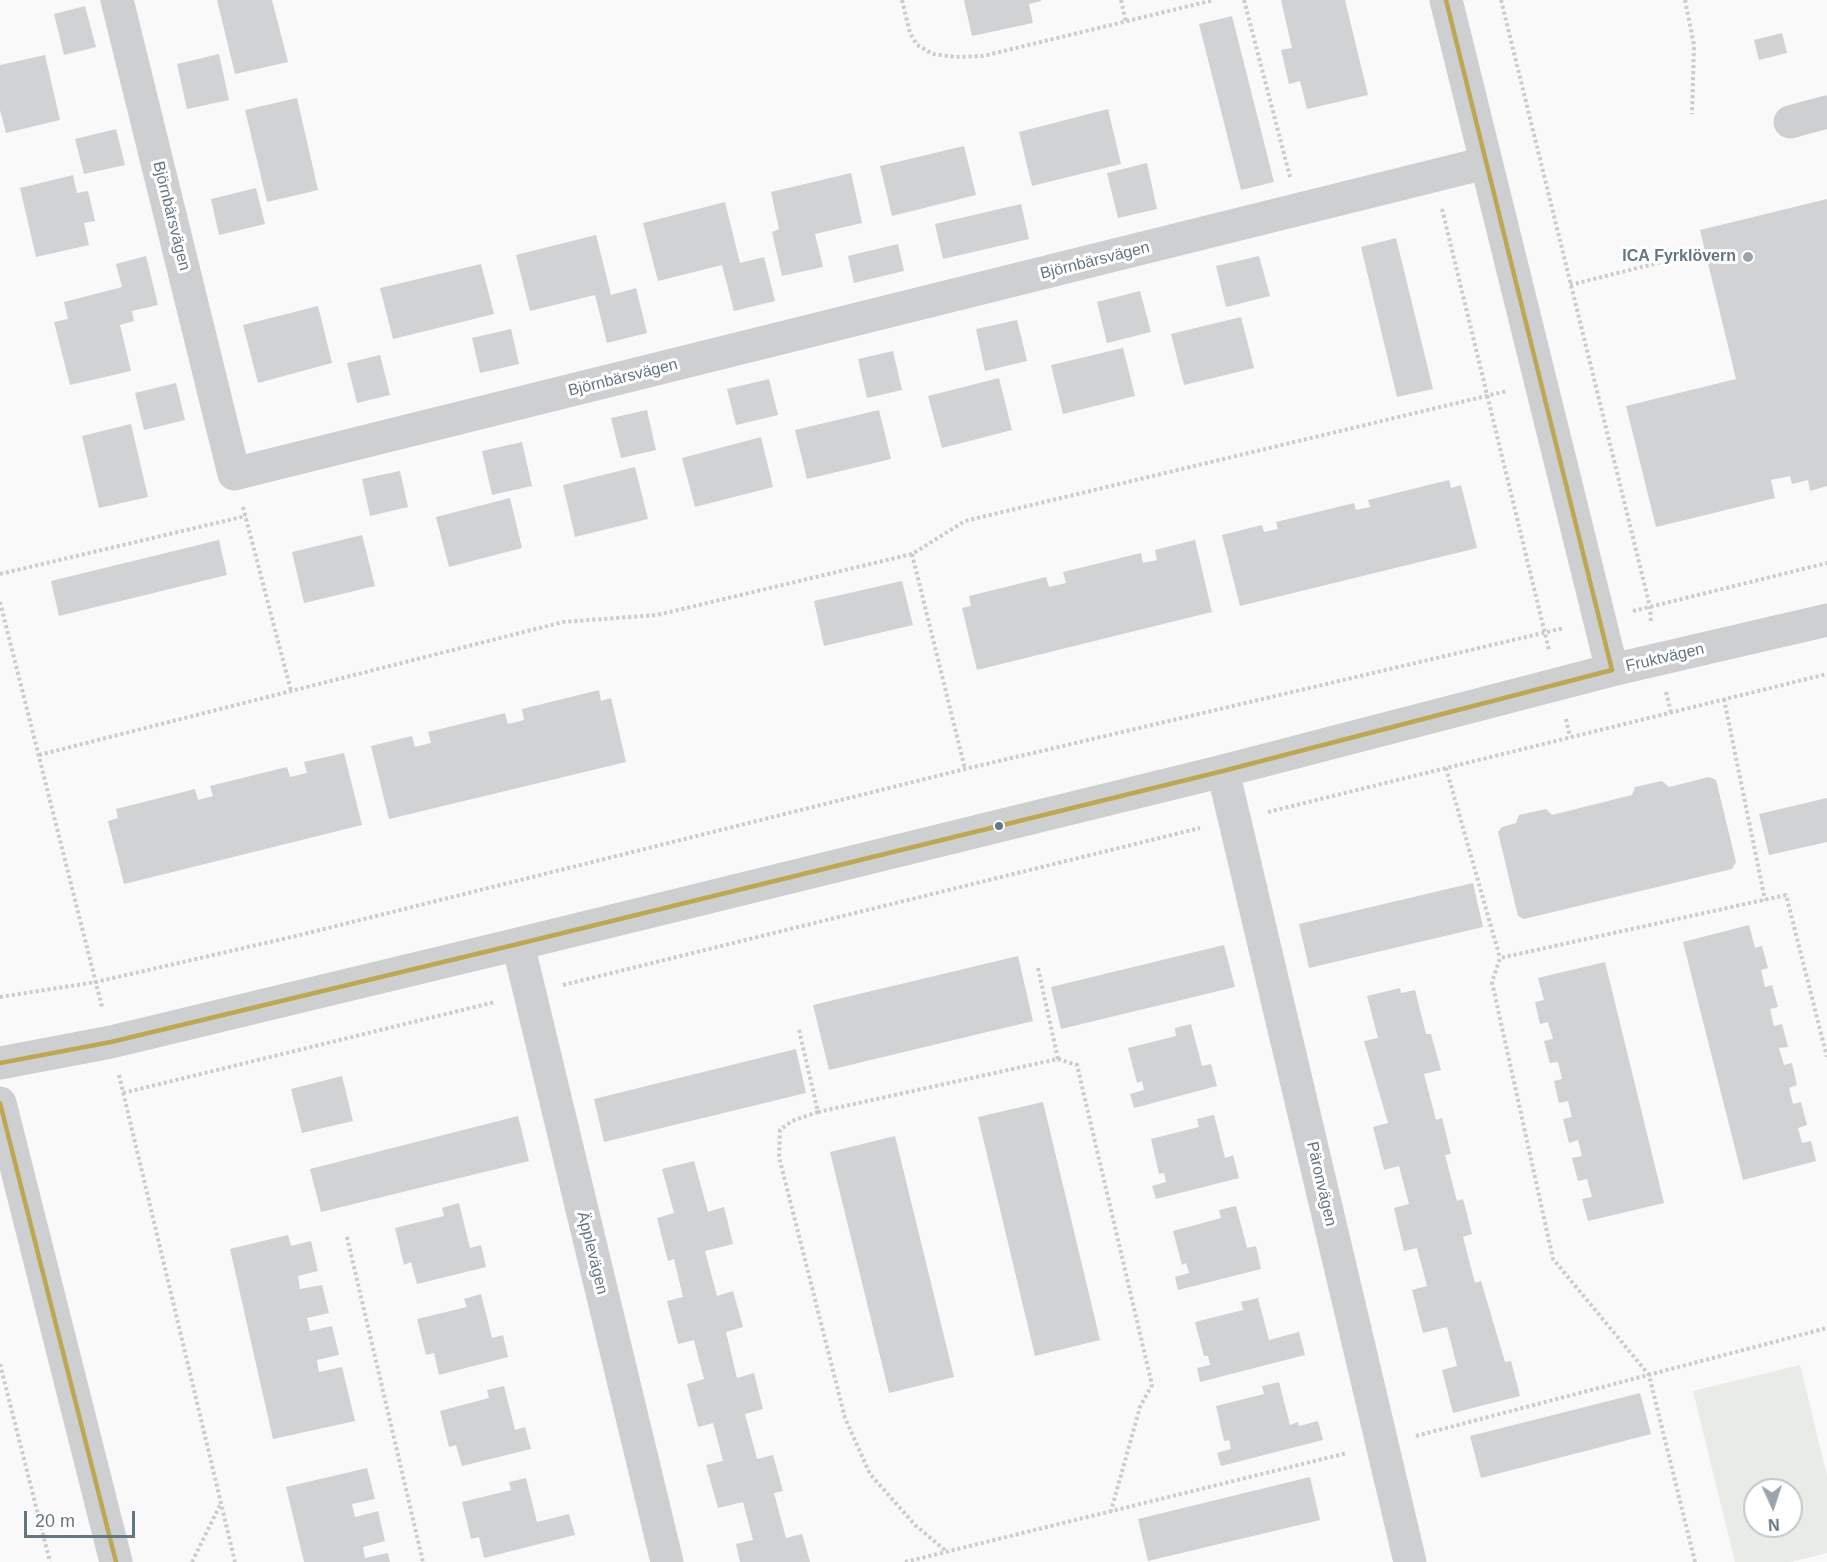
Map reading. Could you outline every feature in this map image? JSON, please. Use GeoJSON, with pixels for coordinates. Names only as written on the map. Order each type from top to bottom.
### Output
{"type":"FeatureCollection","features":[{"type":"Feature","properties":{"kind":"street","name":"Björnbärsvägen"},"geometry":{"type":"LineString","coordinates":[[117,0],[234,474],[1485,163]]}},
{"type":"Feature","properties":{"kind":"street"},"geometry":{"type":"LineString","coordinates":[[1446,0],[1612,670]]}},
{"type":"Feature","properties":{"kind":"street"},"geometry":{"type":"LineString","coordinates":[[1790,122],[1827,112]]}},
{"type":"Feature","properties":{"kind":"street","name":"Fruktvägen"},"geometry":{"type":"LineString","coordinates":[[0,1063],[111,1042],[518,944],[1223,771],[1612,670],[1827,620]]}},
{"type":"Feature","properties":{"kind":"street","name":"Päronvägen"},"geometry":{"type":"LineString","coordinates":[[1223,771],[1410,1562]]}},
{"type":"Feature","properties":{"kind":"street","name":"Äpplevägen"},"geometry":{"type":"LineString","coordinates":[[518,944],[667,1562]]}},
{"type":"Feature","properties":{"kind":"street"},"geometry":{"type":"LineString","coordinates":[[0,1103],[116,1562]]}},
{"type":"Feature","properties":{"kind":"path"},"geometry":{"type":"LineString","coordinates":[[902,0],[909,33],[917,45],[933,54],[956,57],[983,56],[1214,0]]}},
{"type":"Feature","properties":{"kind":"path"},"geometry":{"type":"LineString","coordinates":[[1121,0],[1126,22]]}},
{"type":"Feature","properties":{"kind":"path"},"geometry":{"type":"LineString","coordinates":[[1244,0],[1298,210]]}},
{"type":"Feature","properties":{"kind":"path"},"geometry":{"type":"LineString","coordinates":[[1500,0],[1650,607],[1657,659],[1671,712]]}},
{"type":"Feature","properties":{"kind":"path"},"geometry":{"type":"LineString","coordinates":[[1685,0],[1694,45],[1692,114]]}},
{"type":"Feature","properties":{"kind":"path"},"geometry":{"type":"LineString","coordinates":[[1434,176],[1570,737]]}},
{"type":"Feature","properties":{"kind":"path"},"geometry":{"type":"LineString","coordinates":[[1570,285],[1697,253]]}},
{"type":"Feature","properties":{"kind":"path"},"geometry":{"type":"LineString","coordinates":[[39,755],[562,622],[657,615],[912,554],[964,521],[1540,384]]}},
{"type":"Feature","properties":{"kind":"path"},"geometry":{"type":"LineString","coordinates":[[234,474],[291,691]]}},
{"type":"Feature","properties":{"kind":"path"},"geometry":{"type":"LineString","coordinates":[[0,574],[246,516]]}},
{"type":"Feature","properties":{"kind":"path"},"geometry":{"type":"LineString","coordinates":[[912,554],[965,770]]}},
{"type":"Feature","properties":{"kind":"path"},"geometry":{"type":"LineString","coordinates":[[0,997],[96,982],[300,936],[965,770],[1827,564]]}},
{"type":"Feature","properties":{"kind":"path"},"geometry":{"type":"LineString","coordinates":[[0,602],[111,1042],[235,1562]]}},
{"type":"Feature","properties":{"kind":"path"},"geometry":{"type":"LineString","coordinates":[[123,1093],[1827,674]]}},
{"type":"Feature","properties":{"kind":"path"},"geometry":{"type":"LineString","coordinates":[[1724,699],[1765,900]]}},
{"type":"Feature","properties":{"kind":"path"},"geometry":{"type":"LineString","coordinates":[[1446,768],[1500,958],[1492,982],[1553,1258],[1649,1375],[1695,1562]]}},
{"type":"Feature","properties":{"kind":"path"},"geometry":{"type":"LineString","coordinates":[[1500,958],[1786,895],[1827,1057]]}},
{"type":"Feature","properties":{"kind":"path"},"geometry":{"type":"LineString","coordinates":[[1038,968],[1058,1059]]}},
{"type":"Feature","properties":{"kind":"path"},"geometry":{"type":"LineString","coordinates":[[799,1030],[818,1112]]}},
{"type":"Feature","properties":{"kind":"path"},"geometry":{"type":"LineString","coordinates":[[947,1552],[915,1525],[870,1474],[845,1418],[778,1157],[780,1130],[792,1120],[818,1112],[1058,1059],[1077,1065],[1152,1385],[1140,1407],[1111,1511]]}},
{"type":"Feature","properties":{"kind":"path"},"geometry":{"type":"LineString","coordinates":[[347,1237],[423,1562]]}},
{"type":"Feature","properties":{"kind":"path"},"geometry":{"type":"LineString","coordinates":[[0,1364],[50,1562]]}},
{"type":"Feature","properties":{"kind":"path"},"geometry":{"type":"LineString","coordinates":[[192,1562],[221,1502]]}},
{"type":"Feature","properties":{"kind":"shaded area"},"geometry":{"type":"Polygon","coordinates":[[[1800,1365],[1827,1476],[1827,1553],[1790,1562],[1735,1562],[1693,1391],[1800,1365]]]}},
{"type":"Feature","properties":{"kind":"building"},"geometry":{"type":"Polygon","coordinates":[[[217,0],[272,0],[288,62],[235,74],[217,0]]]}},
{"type":"Feature","properties":{"kind":"building"},"geometry":{"type":"Polygon","coordinates":[[[964,0],[1041,1],[1029,4],[1033,23],[972,36],[964,0]]]}},
{"type":"Feature","properties":{"kind":"building"},"geometry":{"type":"Polygon","coordinates":[[[1281,0],[1345,0],[1368,95],[1307,109],[1300,81],[1289,84],[1281,50],[1292,48],[1281,0]]]}},
{"type":"Feature","properties":{"kind":"building"},"geometry":{"type":"Polygon","coordinates":[[[85,6],[96,47],[64,55],[54,14],[85,6]]]}},
{"type":"Feature","properties":{"kind":"building"},"geometry":{"type":"Polygon","coordinates":[[[1232,16],[1274,182],[1241,190],[1199,24],[1232,16]]]}},
{"type":"Feature","properties":{"kind":"building"},"geometry":{"type":"Polygon","coordinates":[[[1782,33],[1787,53],[1759,60],[1754,40],[1782,33]]]}},
{"type":"Feature","properties":{"kind":"building"},"geometry":{"type":"Polygon","coordinates":[[[219,54],[229,100],[187,109],[177,64],[219,54]]]}},
{"type":"Feature","properties":{"kind":"building"},"geometry":{"type":"Polygon","coordinates":[[[45,55],[60,120],[6,133],[0,110],[0,65],[45,55]]]}},
{"type":"Feature","properties":{"kind":"building"},"geometry":{"type":"Polygon","coordinates":[[[297,98],[318,190],[267,202],[245,110],[297,98]]]}},
{"type":"Feature","properties":{"kind":"building"},"geometry":{"type":"Polygon","coordinates":[[[1108,109],[1121,164],[1032,186],[1019,132],[1108,109]]]}},
{"type":"Feature","properties":{"kind":"building"},"geometry":{"type":"Polygon","coordinates":[[[116,129],[125,165],[84,174],[75,139],[116,129]]]}},
{"type":"Feature","properties":{"kind":"building"},"geometry":{"type":"Polygon","coordinates":[[[964,146],[976,195],[892,216],[880,166],[964,146]]]}},
{"type":"Feature","properties":{"kind":"building"},"geometry":{"type":"Polygon","coordinates":[[[1147,163],[1157,209],[1118,218],[1107,173],[1147,163]]]}},
{"type":"Feature","properties":{"kind":"building"},"geometry":{"type":"Polygon","coordinates":[[[851,173],[862,223],[815,234],[823,267],[782,276],[772,232],[779,229],[771,192],[851,173]]]}},
{"type":"Feature","properties":{"kind":"building"},"geometry":{"type":"Polygon","coordinates":[[[73,175],[77,193],[88,191],[95,221],[84,223],[89,245],[36,257],[20,188],[73,175]]]}},
{"type":"Feature","properties":{"kind":"building"},"geometry":{"type":"Polygon","coordinates":[[[256,188],[265,224],[219,235],[211,199],[256,188]]]}},
{"type":"Feature","properties":{"kind":"building"},"geometry":{"type":"Polygon","coordinates":[[[1827,199],[1827,486],[1810,491],[1808,480],[1792,484],[1790,476],[1771,480],[1775,498],[1656,527],[1626,406],[1736,379],[1700,230],[1827,199]]]}},
{"type":"Feature","properties":{"kind":"building"},"geometry":{"type":"Polygon","coordinates":[[[725,202],[740,263],[764,257],[775,301],[734,311],[722,265],[658,281],[643,223],[725,202]]]}},
{"type":"Feature","properties":{"kind":"building"},"geometry":{"type":"Polygon","coordinates":[[[1021,204],[1029,239],[943,259],[935,224],[1021,204]]]}},
{"type":"Feature","properties":{"kind":"building"},"geometry":{"type":"Polygon","coordinates":[[[596,235],[611,295],[636,288],[647,333],[607,343],[595,295],[530,311],[516,255],[596,235]]]}},
{"type":"Feature","properties":{"kind":"building"},"geometry":{"type":"Polygon","coordinates":[[[1396,238],[1433,389],[1397,397],[1361,247],[1396,238]]]}},
{"type":"Feature","properties":{"kind":"building"},"geometry":{"type":"Polygon","coordinates":[[[898,244],[904,271],[854,283],[848,256],[898,244]]]}},
{"type":"Feature","properties":{"kind":"building"},"geometry":{"type":"Polygon","coordinates":[[[146,256],[158,305],[132,311],[134,321],[120,325],[131,371],[70,385],[54,322],[68,319],[64,302],[122,287],[116,264],[146,256]]]}},
{"type":"Feature","properties":{"kind":"building"},"geometry":{"type":"Polygon","coordinates":[[[1259,256],[1270,296],[1226,307],[1216,266],[1259,256]]]}},
{"type":"Feature","properties":{"kind":"building"},"geometry":{"type":"Polygon","coordinates":[[[481,264],[494,314],[393,339],[380,288],[481,264]]]}},
{"type":"Feature","properties":{"kind":"building"},"geometry":{"type":"Polygon","coordinates":[[[1140,291],[1151,332],[1107,343],[1097,302],[1140,291]]]}},
{"type":"Feature","properties":{"kind":"building"},"geometry":{"type":"Polygon","coordinates":[[[318,306],[332,363],[258,383],[243,325],[318,306]]]}},
{"type":"Feature","properties":{"kind":"building"},"geometry":{"type":"Polygon","coordinates":[[[1241,317],[1254,368],[1184,385],[1171,334],[1241,317]]]}},
{"type":"Feature","properties":{"kind":"building"},"geometry":{"type":"Polygon","coordinates":[[[1017,320],[1027,361],[985,371],[976,329],[1017,320]]]}},
{"type":"Feature","properties":{"kind":"building"},"geometry":{"type":"Polygon","coordinates":[[[511,329],[519,364],[480,373],[472,338],[511,329]]]}},
{"type":"Feature","properties":{"kind":"building"},"geometry":{"type":"Polygon","coordinates":[[[1123,348],[1135,396],[1063,414],[1051,365],[1123,348]]]}},
{"type":"Feature","properties":{"kind":"building"},"geometry":{"type":"Polygon","coordinates":[[[893,351],[902,390],[867,398],[858,359],[893,351]]]}},
{"type":"Feature","properties":{"kind":"building"},"geometry":{"type":"Polygon","coordinates":[[[380,355],[390,395],[357,403],[347,363],[380,355]]]}},
{"type":"Feature","properties":{"kind":"building"},"geometry":{"type":"Polygon","coordinates":[[[999,378],[1012,430],[942,448],[928,396],[999,378]]]}},
{"type":"Feature","properties":{"kind":"building"},"geometry":{"type":"Polygon","coordinates":[[[769,379],[778,415],[736,425],[727,389],[769,379]]]}},
{"type":"Feature","properties":{"kind":"building"},"geometry":{"type":"Polygon","coordinates":[[[176,383],[185,420],[144,430],[135,393],[176,383]]]}},
{"type":"Feature","properties":{"kind":"building"},"geometry":{"type":"Polygon","coordinates":[[[647,410],[656,450],[621,458],[611,418],[647,410]]]}},
{"type":"Feature","properties":{"kind":"building"},"geometry":{"type":"Polygon","coordinates":[[[879,410],[891,459],[807,479],[795,430],[879,410]]]}},
{"type":"Feature","properties":{"kind":"building"},"geometry":{"type":"Polygon","coordinates":[[[131,424],[148,497],[99,508],[82,436],[131,424]]]}},
{"type":"Feature","properties":{"kind":"building"},"geometry":{"type":"Polygon","coordinates":[[[761,437],[773,487],[695,507],[682,458],[761,437]]]}},
{"type":"Feature","properties":{"kind":"building"},"geometry":{"type":"Polygon","coordinates":[[[522,442],[532,486],[492,495],[482,451],[522,442]]]}},
{"type":"Feature","properties":{"kind":"building"},"geometry":{"type":"Polygon","coordinates":[[[635,467],[648,519],[575,537],[563,485],[635,467]]]}},
{"type":"Feature","properties":{"kind":"building"},"geometry":{"type":"Polygon","coordinates":[[[400,471],[408,507],[370,516],[362,479],[400,471]]]}},
{"type":"Feature","properties":{"kind":"building"},"geometry":{"type":"Polygon","coordinates":[[[1449,480],[1451,488],[1461,485],[1477,548],[1240,606],[1222,535],[1262,525],[1264,532],[1278,529],[1276,522],[1354,503],[1356,510],[1370,507],[1368,500],[1449,480]]]}},
{"type":"Feature","properties":{"kind":"building"},"geometry":{"type":"Polygon","coordinates":[[[510,498],[522,548],[449,567],[436,517],[510,498]]]}},
{"type":"Feature","properties":{"kind":"building"},"geometry":{"type":"Polygon","coordinates":[[[362,535],[375,586],[304,603],[292,552],[362,535]]]}},
{"type":"Feature","properties":{"kind":"building"},"geometry":{"type":"Polygon","coordinates":[[[219,540],[227,575],[59,616],[51,581],[219,540]]]}},
{"type":"Feature","properties":{"kind":"building"},"geometry":{"type":"Polygon","coordinates":[[[1195,540],[1212,612],[977,670],[962,608],[971,606],[969,596],[1046,577],[1049,587],[1066,583],[1063,572],[1141,553],[1143,563],[1157,560],[1155,550],[1195,540]]]}},
{"type":"Feature","properties":{"kind":"building"},"geometry":{"type":"Polygon","coordinates":[[[902,581],[913,625],[824,646],[814,601],[902,581]]]}},
{"type":"Feature","properties":{"kind":"building"},"geometry":{"type":"Polygon","coordinates":[[[599,690],[601,701],[611,698],[626,762],[389,819],[371,746],[412,736],[415,747],[431,743],[428,732],[505,713],[508,724],[524,720],[522,709],[599,690]]]}},
{"type":"Feature","properties":{"kind":"building"},"geometry":{"type":"Polygon","coordinates":[[[344,753],[362,825],[124,884],[108,821],[118,818],[116,809],[195,789],[198,800],[213,796],[210,786],[287,767],[290,777],[307,773],[304,762],[344,753]]]}},
{"type":"Feature","properties":{"kind":"building"},"geometry":{"type":"Polygon","coordinates":[[[1709,777],[1716,780],[1736,862],[1732,869],[1524,919],[1518,916],[1498,832],[1502,827],[1516,823],[1519,815],[1546,809],[1552,815],[1632,795],[1635,787],[1662,781],[1669,787],[1709,777]]]}},
{"type":"Feature","properties":{"kind":"building"},"geometry":{"type":"Polygon","coordinates":[[[1827,798],[1827,842],[1769,855],[1759,814],[1827,798]]]}},
{"type":"Feature","properties":{"kind":"building"},"geometry":{"type":"Polygon","coordinates":[[[1473,883],[1483,927],[1309,968],[1299,924],[1473,883]]]}},
{"type":"Feature","properties":{"kind":"building"},"geometry":{"type":"Polygon","coordinates":[[[1749,925],[1755,948],[1762,946],[1768,968],[1761,970],[1765,987],[1772,985],[1778,1007],[1770,1009],[1774,1026],[1782,1024],[1788,1047],[1779,1048],[1784,1065],[1792,1063],[1797,1085],[1789,1088],[1793,1104],[1801,1102],[1807,1125],[1798,1128],[1802,1143],[1811,1141],[1816,1161],[1743,1180],[1683,942],[1749,925]]]}},
{"type":"Feature","properties":{"kind":"building"},"geometry":{"type":"Polygon","coordinates":[[[1224,945],[1235,987],[1061,1029],[1051,987],[1224,945]]]}},
{"type":"Feature","properties":{"kind":"building"},"geometry":{"type":"Polygon","coordinates":[[[1018,956],[1033,1021],[829,1070],[813,1005],[1018,956]]]}},
{"type":"Feature","properties":{"kind":"building"},"geometry":{"type":"Polygon","coordinates":[[[1605,962],[1664,1203],[1588,1221],[1582,1199],[1592,1197],[1587,1179],[1578,1181],[1572,1158],[1582,1156],[1578,1140],[1569,1143],[1563,1119],[1572,1117],[1568,1101],[1559,1103],[1554,1081],[1562,1079],[1558,1062],[1550,1063],[1544,1041],[1553,1039],[1548,1022],[1540,1024],[1535,1002],[1544,1000],[1538,978],[1605,962]]]}},
{"type":"Feature","properties":{"kind":"building"},"geometry":{"type":"Polygon","coordinates":[[[1400,988],[1401,993],[1415,990],[1426,1034],[1431,1034],[1441,1070],[1424,1074],[1436,1120],[1442,1118],[1451,1154],[1445,1155],[1457,1201],[1463,1199],[1472,1234],[1463,1237],[1475,1283],[1481,1281],[1505,1362],[1511,1361],[1520,1396],[1453,1413],[1442,1370],[1457,1366],[1447,1327],[1423,1333],[1412,1290],[1427,1286],[1417,1248],[1404,1251],[1394,1208],[1409,1204],[1399,1166],[1384,1170],[1373,1127],[1388,1123],[1364,1041],[1378,1038],[1367,996],[1400,988]]]}},
{"type":"Feature","properties":{"kind":"building"},"geometry":{"type":"Polygon","coordinates":[[[1191,1024],[1202,1066],[1211,1064],[1217,1086],[1134,1108],[1130,1094],[1144,1090],[1142,1081],[1137,1083],[1128,1048],[1176,1036],[1175,1028],[1191,1024]]]}},
{"type":"Feature","properties":{"kind":"building"},"geometry":{"type":"Polygon","coordinates":[[[796,1049],[806,1093],[604,1142],[594,1099],[796,1049]]]}},
{"type":"Feature","properties":{"kind":"building"},"geometry":{"type":"Polygon","coordinates":[[[342,1076],[353,1121],[302,1133],[291,1089],[342,1076]]]}},
{"type":"Feature","properties":{"kind":"building"},"geometry":{"type":"Polygon","coordinates":[[[1043,1102],[1100,1340],[1035,1356],[978,1117],[1043,1102]]]}},
{"type":"Feature","properties":{"kind":"building"},"geometry":{"type":"Polygon","coordinates":[[[1214,1115],[1225,1158],[1233,1155],[1239,1178],[1156,1199],[1152,1186],[1166,1182],[1164,1173],[1159,1174],[1151,1139],[1199,1127],[1197,1119],[1214,1115]]]}},
{"type":"Feature","properties":{"kind":"building"},"geometry":{"type":"Polygon","coordinates":[[[518,1116],[529,1161],[321,1212],[310,1169],[518,1116]]]}},
{"type":"Feature","properties":{"kind":"building"},"geometry":{"type":"Polygon","coordinates":[[[895,1136],[954,1377],[889,1393],[830,1152],[895,1136]]]}},
{"type":"Feature","properties":{"kind":"building"},"geometry":{"type":"Polygon","coordinates":[[[694,1161],[708,1212],[724,1207],[733,1244],[705,1251],[717,1296],[733,1291],[743,1327],[726,1332],[737,1378],[754,1373],[763,1409],[745,1414],[757,1459],[773,1455],[783,1491],[774,1493],[786,1538],[802,1534],[810,1562],[740,1562],[736,1544],[753,1540],[743,1502],[718,1508],[706,1465],[723,1461],[713,1423],[698,1427],[687,1384],[704,1379],[694,1340],[678,1344],[667,1301],[683,1297],[674,1259],[668,1261],[657,1218],[674,1213],[662,1169],[694,1161]]]}},
{"type":"Feature","properties":{"kind":"building"},"geometry":{"type":"Polygon","coordinates":[[[459,1203],[470,1248],[481,1245],[486,1267],[417,1284],[411,1262],[404,1265],[395,1228],[444,1216],[442,1208],[459,1203]]]}},
{"type":"Feature","properties":{"kind":"building"},"geometry":{"type":"Polygon","coordinates":[[[1236,1206],[1247,1248],[1256,1246],[1261,1269],[1178,1290],[1175,1277],[1189,1273],[1186,1263],[1182,1265],[1173,1231],[1221,1218],[1219,1210],[1236,1206]]]}},
{"type":"Feature","properties":{"kind":"building"},"geometry":{"type":"Polygon","coordinates":[[[288,1235],[291,1246],[311,1241],[318,1271],[298,1276],[300,1289],[322,1285],[329,1313],[307,1318],[310,1331],[332,1326],[339,1355],[317,1360],[319,1372],[342,1367],[355,1421],[273,1439],[230,1249],[288,1235]]]}},
{"type":"Feature","properties":{"kind":"building"},"geometry":{"type":"Polygon","coordinates":[[[481,1294],[492,1338],[503,1335],[508,1357],[439,1375],[434,1353],[426,1355],[417,1319],[467,1307],[464,1299],[481,1294]]]}},
{"type":"Feature","properties":{"kind":"building"},"geometry":{"type":"Polygon","coordinates":[[[1258,1298],[1269,1340],[1299,1332],[1305,1355],[1200,1382],[1197,1368],[1210,1365],[1208,1356],[1204,1356],[1195,1322],[1243,1310],[1241,1302],[1258,1298]]]}},
{"type":"Feature","properties":{"kind":"building"},"geometry":{"type":"Polygon","coordinates":[[[1279,1382],[1290,1425],[1298,1422],[1299,1426],[1318,1421],[1323,1440],[1221,1466],[1217,1453],[1231,1449],[1229,1440],[1224,1441],[1216,1406],[1264,1394],[1262,1386],[1279,1382]]]}},
{"type":"Feature","properties":{"kind":"building"},"geometry":{"type":"Polygon","coordinates":[[[504,1386],[515,1430],[525,1427],[531,1449],[462,1466],[456,1445],[449,1447],[440,1411],[489,1398],[487,1390],[504,1386]]]}},
{"type":"Feature","properties":{"kind":"building"},"geometry":{"type":"Polygon","coordinates":[[[1640,1393],[1651,1434],[1481,1478],[1470,1436],[1640,1393]]]}},
{"type":"Feature","properties":{"kind":"building"},"geometry":{"type":"Polygon","coordinates":[[[367,1468],[375,1499],[352,1504],[355,1517],[378,1511],[385,1541],[363,1547],[365,1558],[388,1553],[390,1562],[304,1562],[286,1487],[367,1468]]]}},
{"type":"Feature","properties":{"kind":"building"},"geometry":{"type":"Polygon","coordinates":[[[1310,1477],[1320,1520],[1148,1561],[1138,1519],[1310,1477]]]}},
{"type":"Feature","properties":{"kind":"building"},"geometry":{"type":"Polygon","coordinates":[[[526,1478],[537,1522],[569,1514],[575,1535],[484,1558],[479,1537],[471,1539],[462,1502],[511,1490],[509,1482],[526,1478]]]}},
{"type":"Feature","properties":{"kind":"transit line"},"geometry":{"type":"LineString","coordinates":[[1446,0],[1612,670]]}},
{"type":"Feature","properties":{"kind":"transit line"},"geometry":{"type":"LineString","coordinates":[[0,1063],[111,1042],[518,944],[1223,771],[1612,670]]}},
{"type":"Feature","properties":{"kind":"transit line"},"geometry":{"type":"LineString","coordinates":[[0,1103],[116,1562]]}},
{"type":"Feature","properties":{"kind":"place","name":"ICA Fyrklövern"},"geometry":{"type":"Point","coordinates":[1748,257]}}]}
